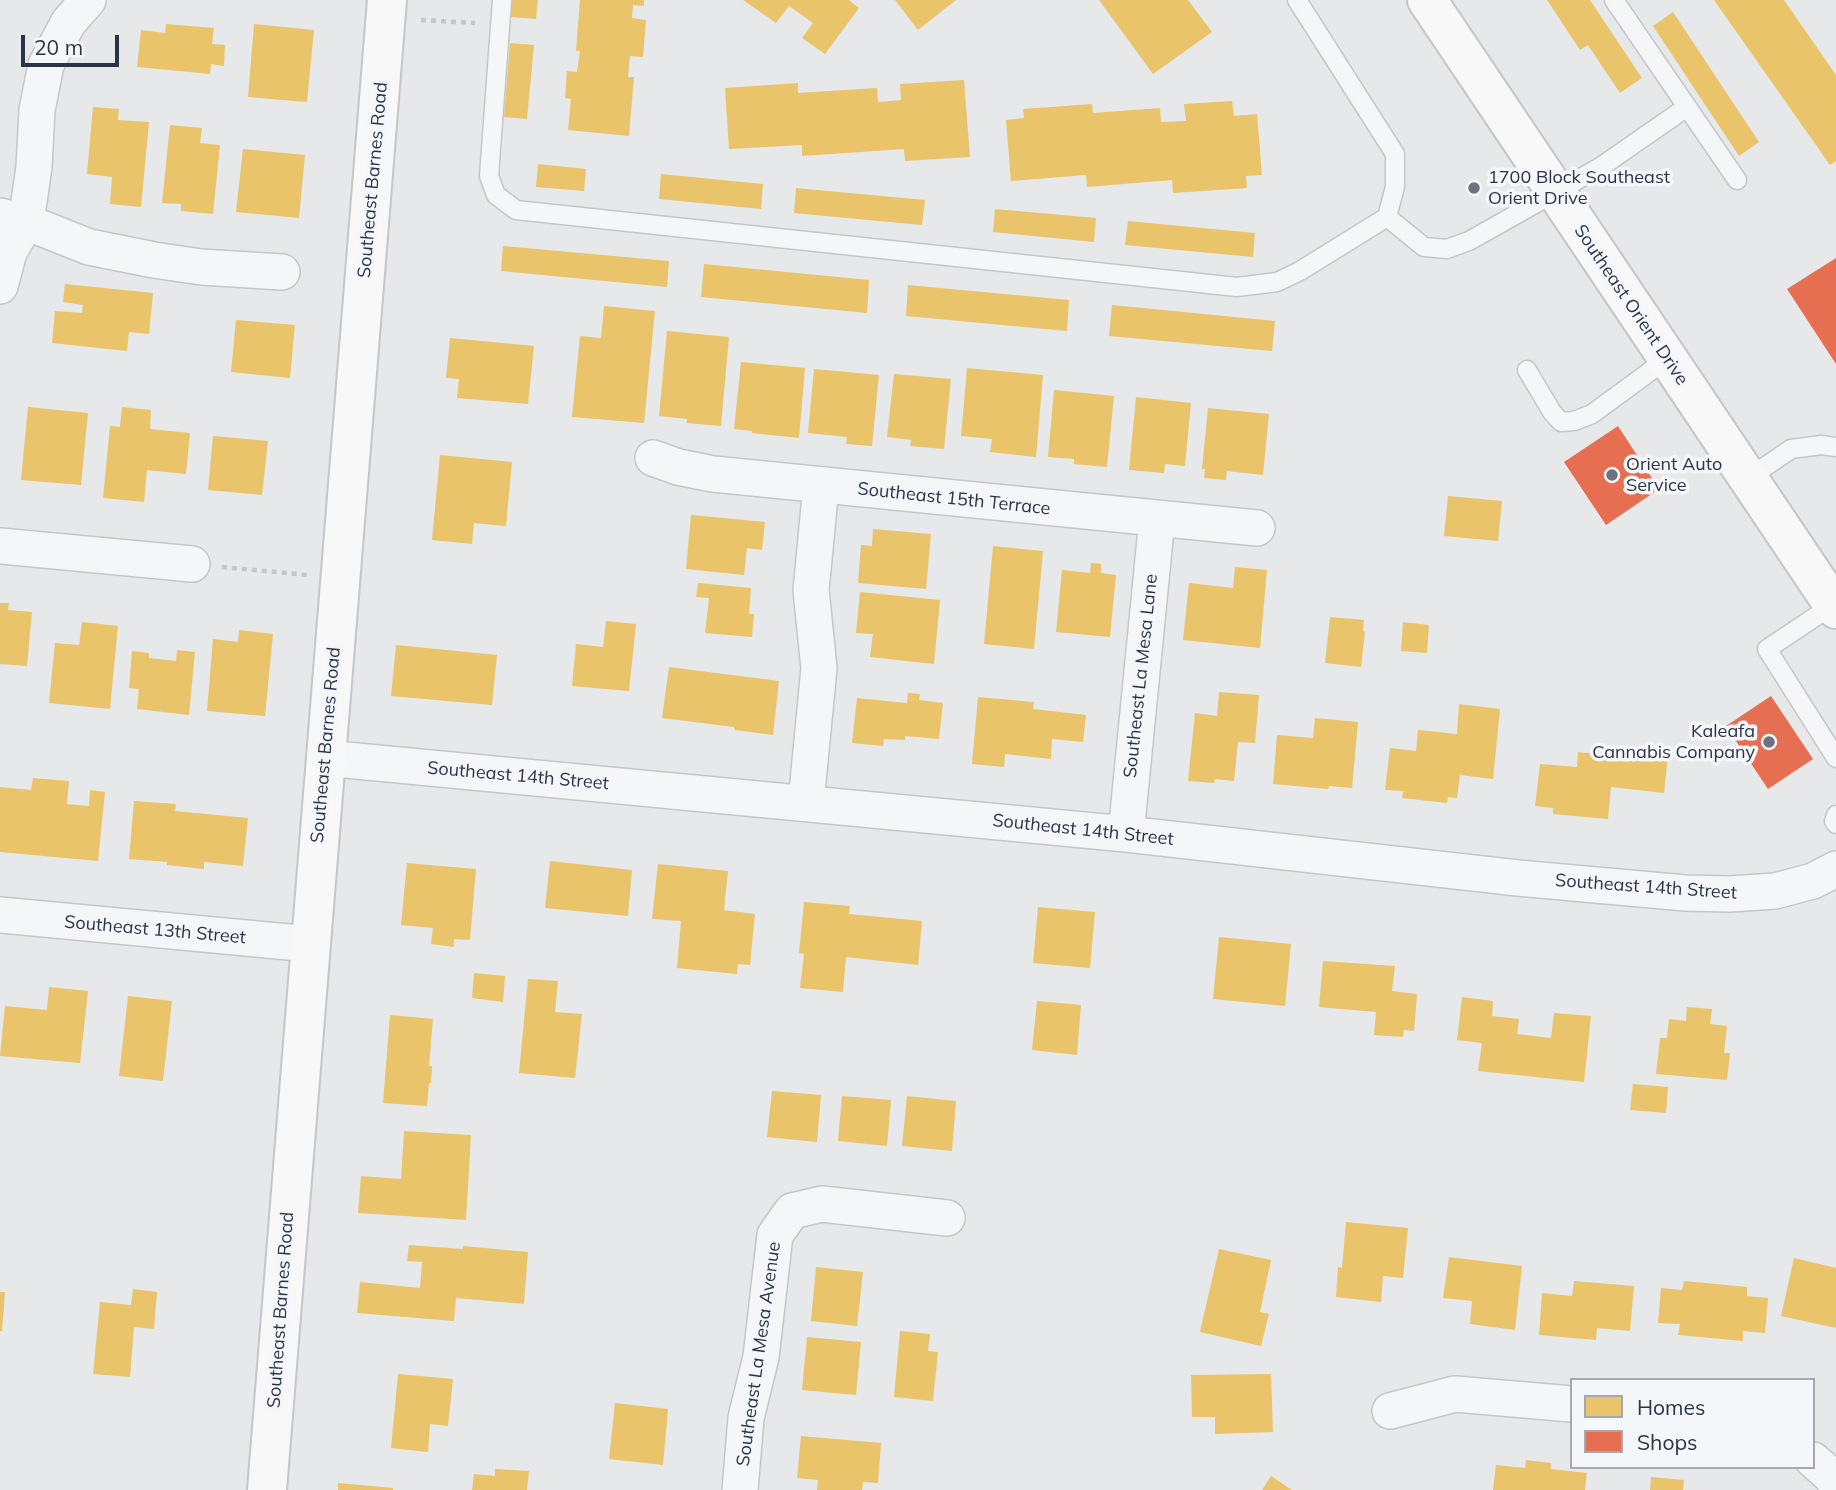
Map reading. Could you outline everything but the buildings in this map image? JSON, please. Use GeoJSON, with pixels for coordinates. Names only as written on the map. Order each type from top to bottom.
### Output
{"type":"FeatureCollection","features":[{"type":"Feature","properties":{"kind":"street"},"geometry":{"type":"LineString","coordinates":[[0,286],[9,252],[13,219],[34,167],[37,110],[46,65],[68,23],[88,0]]}},
{"type":"Feature","properties":{"kind":"street","name":"Southeast Orient Drive"},"geometry":{"type":"LineString","coordinates":[[1427,0],[1835,607]]}},
{"type":"Feature","properties":{"kind":"street","name":"Southeast Barnes Road"},"geometry":{"type":"LineString","coordinates":[[267,1490],[387,9]]}},
{"type":"Feature","properties":{"kind":"street"},"geometry":{"type":"LineString","coordinates":[[13,219],[89,247],[154,260],[201,267],[282,272]]}},
{"type":"Feature","properties":{"kind":"street","name":"Southeast 15th Terrace"},"geometry":{"type":"LineString","coordinates":[[653,458],[678,467],[713,474],[1257,528]]}},
{"type":"Feature","properties":{"kind":"street"},"geometry":{"type":"LineString","coordinates":[[806,803],[819,668],[811,590],[821,486]]}},
{"type":"Feature","properties":{"kind":"street","name":"Southeast La Mesa Lane"},"geometry":{"type":"LineString","coordinates":[[1126,834],[1157,519]]}},
{"type":"Feature","properties":{"kind":"street"},"geometry":{"type":"LineString","coordinates":[[0,546],[192,564]]}},
{"type":"Feature","properties":{"kind":"street","name":"Southeast 14th Street"},"geometry":{"type":"LineString","coordinates":[[325,758],[1126,834],[1518,878],[1685,893],[1775,891],[1813,881],[1836,869]]}},
{"type":"Feature","properties":{"kind":"street","name":"Southeast 13th Street"},"geometry":{"type":"LineString","coordinates":[[0,915],[310,944]]}},
{"type":"Feature","properties":{"kind":"street","name":"Southeast La Mesa Avenue"},"geometry":{"type":"LineString","coordinates":[[740,1490],[746,1418],[761,1357],[775,1236],[792,1211],[822,1205],[947,1218]]}},
{"type":"Feature","properties":{"kind":"street"},"geometry":{"type":"LineString","coordinates":[[1390,1411],[1455,1394],[1570,1404]]}},
{"type":"Feature","properties":{"kind":"street"},"geometry":{"type":"LineString","coordinates":[[1815,1462],[1831,1476],[1836,1485]]}},
{"type":"Feature","properties":{"kind":"lane"},"geometry":{"type":"LineString","coordinates":[[502,0],[489,176],[496,195],[516,211],[1237,287],[1277,282],[1300,271],[1387,216],[1395,187],[1395,154],[1297,0]]}},
{"type":"Feature","properties":{"kind":"lane"},"geometry":{"type":"LineString","coordinates":[[1614,0],[1737,180]]}},
{"type":"Feature","properties":{"kind":"lane"},"geometry":{"type":"LineString","coordinates":[[1387,216],[1424,247],[1447,249],[1469,241],[1602,166],[1687,107]]}},
{"type":"Feature","properties":{"kind":"lane"},"geometry":{"type":"LineString","coordinates":[[1527,370],[1561,422],[1574,421],[1592,414],[1667,359]]}},
{"type":"Feature","properties":{"kind":"lane"},"geometry":{"type":"LineString","coordinates":[[1747,479],[1791,449],[1821,445],[1836,447]]}},
{"type":"Feature","properties":{"kind":"lane"},"geometry":{"type":"LineString","coordinates":[[1835,607],[1767,649],[1836,758]]}},
{"type":"Feature","properties":{"kind":"lane"},"geometry":{"type":"LineString","coordinates":[[1836,815],[1836,824]]}},
{"type":"Feature","properties":{"kind":"path"},"geometry":{"type":"LineString","coordinates":[[387,9],[501,24]]}},
{"type":"Feature","properties":{"kind":"path"},"geometry":{"type":"LineString","coordinates":[[192,564],[340,578]]}},
{"type":"Feature","properties":{"kind":"place","name":"1700 Block Southeast Orient Drive"},"geometry":{"type":"Point","coordinates":[1474,188]}},
{"type":"Feature","properties":{"kind":"place","name":"Orient Auto Service"},"geometry":{"type":"Point","coordinates":[1612,475]}},
{"type":"Feature","properties":{"kind":"place","name":"Kaleafa Cannabis Company"},"geometry":{"type":"Point","coordinates":[1769,742]}}]}
